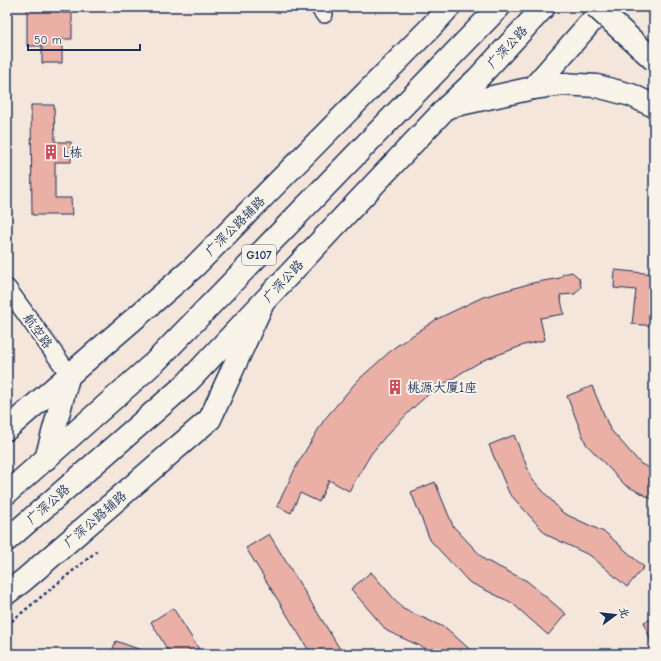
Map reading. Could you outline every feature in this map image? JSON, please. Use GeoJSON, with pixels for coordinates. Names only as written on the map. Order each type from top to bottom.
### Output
{"type":"FeatureCollection","features":[{"type":"Feature","properties":{"kind":"main road","name":"广深公路辅路"},"geometry":{"type":"LineString","coordinates":[[7,429],[194,267],[449,7]]}},
{"type":"Feature","properties":{"kind":"main road","name":"G107"},"geometry":{"type":"LineString","coordinates":[[7,493],[156,361],[499,7]]}},
{"type":"Feature","properties":{"kind":"main road","name":"广深公路"},"geometry":{"type":"LineString","coordinates":[[7,540],[186,384],[447,107],[478,78],[544,7]]}},
{"type":"Feature","properties":{"kind":"main road"},"geometry":{"type":"LineString","coordinates":[[596,7],[654,60]]}},
{"type":"Feature","properties":{"kind":"main road"},"geometry":{"type":"LineString","coordinates":[[533,88],[604,7]]}},
{"type":"Feature","properties":{"kind":"main road"},"geometry":{"type":"LineString","coordinates":[[447,107],[533,88],[562,84],[597,86],[631,95],[654,106]]}},
{"type":"Feature","properties":{"kind":"main road","name":"广深公路辅路"},"geometry":{"type":"LineString","coordinates":[[7,593],[30,575],[210,419],[264,301]]}},
{"type":"Feature","properties":{"kind":"main road"},"geometry":{"type":"LineString","coordinates":[[46,459],[69,374]]}},
{"type":"Feature","properties":{"kind":"street","name":"航空路"},"geometry":{"type":"LineString","coordinates":[[7,288],[69,374]]}},
{"type":"Feature","properties":{"kind":"path"},"geometry":{"type":"LineString","coordinates":[[7,54],[11,65],[11,73],[7,82]]}},
{"type":"Feature","properties":{"kind":"path"},"geometry":{"type":"LineString","coordinates":[[7,625],[97,551]]}},
{"type":"Feature","properties":{"kind":"building"},"geometry":{"type":"Polygon","coordinates":[[[27,7],[62,7],[62,13],[72,13],[72,39],[62,39],[62,63],[42,63],[42,46],[27,46],[27,7]]]}},
{"type":"Feature","properties":{"kind":"building","name":"L栋"},"geometry":{"type":"Polygon","coordinates":[[[31,105],[54,105],[55,142],[71,142],[71,162],[55,162],[55,198],[71,198],[72,215],[32,215],[31,105]]]}},
{"type":"Feature","properties":{"kind":"building"},"geometry":{"type":"Polygon","coordinates":[[[615,270],[654,274],[654,326],[632,324],[636,290],[614,288],[615,270]]]}},
{"type":"Feature","properties":{"kind":"building","name":"桃源大厦1座"},"geometry":{"type":"Polygon","coordinates":[[[572,272],[579,278],[581,287],[575,294],[560,295],[564,314],[540,318],[545,340],[524,345],[484,360],[430,393],[384,438],[371,454],[349,491],[329,480],[319,502],[300,493],[291,513],[277,506],[298,463],[324,420],[357,381],[395,347],[437,319],[483,297],[532,283],[560,278],[563,274],[572,272]]]}},
{"type":"Feature","properties":{"kind":"building"},"geometry":{"type":"Polygon","coordinates":[[[592,386],[610,429],[641,464],[654,470],[654,500],[625,485],[586,444],[567,396],[592,386]]]}},
{"type":"Feature","properties":{"kind":"building"},"geometry":{"type":"Polygon","coordinates":[[[514,435],[532,479],[563,513],[606,533],[644,567],[627,587],[591,556],[547,535],[509,493],[489,445],[514,435]]]}},
{"type":"Feature","properties":{"kind":"building"},"geometry":{"type":"Polygon","coordinates":[[[435,482],[453,526],[485,560],[527,581],[566,614],[548,635],[512,603],[469,582],[430,540],[411,492],[435,482]]]}},
{"type":"Feature","properties":{"kind":"building"},"geometry":{"type":"Polygon","coordinates":[[[269,534],[343,654],[311,654],[246,548],[269,534]]]}},
{"type":"Feature","properties":{"kind":"building"},"geometry":{"type":"Polygon","coordinates":[[[371,572],[403,609],[446,628],[475,654],[435,654],[387,631],[351,589],[371,572]]]}},
{"type":"Feature","properties":{"kind":"building"},"geometry":{"type":"Polygon","coordinates":[[[173,608],[202,654],[170,654],[151,622],[173,608]]]}},
{"type":"Feature","properties":{"kind":"building"},"geometry":{"type":"Polygon","coordinates":[[[654,618],[654,651],[644,622],[654,618]]]}},
{"type":"Feature","properties":{"kind":"building"},"geometry":{"type":"Polygon","coordinates":[[[116,641],[141,650],[140,654],[111,654],[116,641]]]}},
{"type":"Feature","properties":{"kind":"place","name":"L栋"},"geometry":{"type":"Point","coordinates":[51,152]}},
{"type":"Feature","properties":{"kind":"place","name":"桃源大厦1座"},"geometry":{"type":"Point","coordinates":[395,387]}}]}
